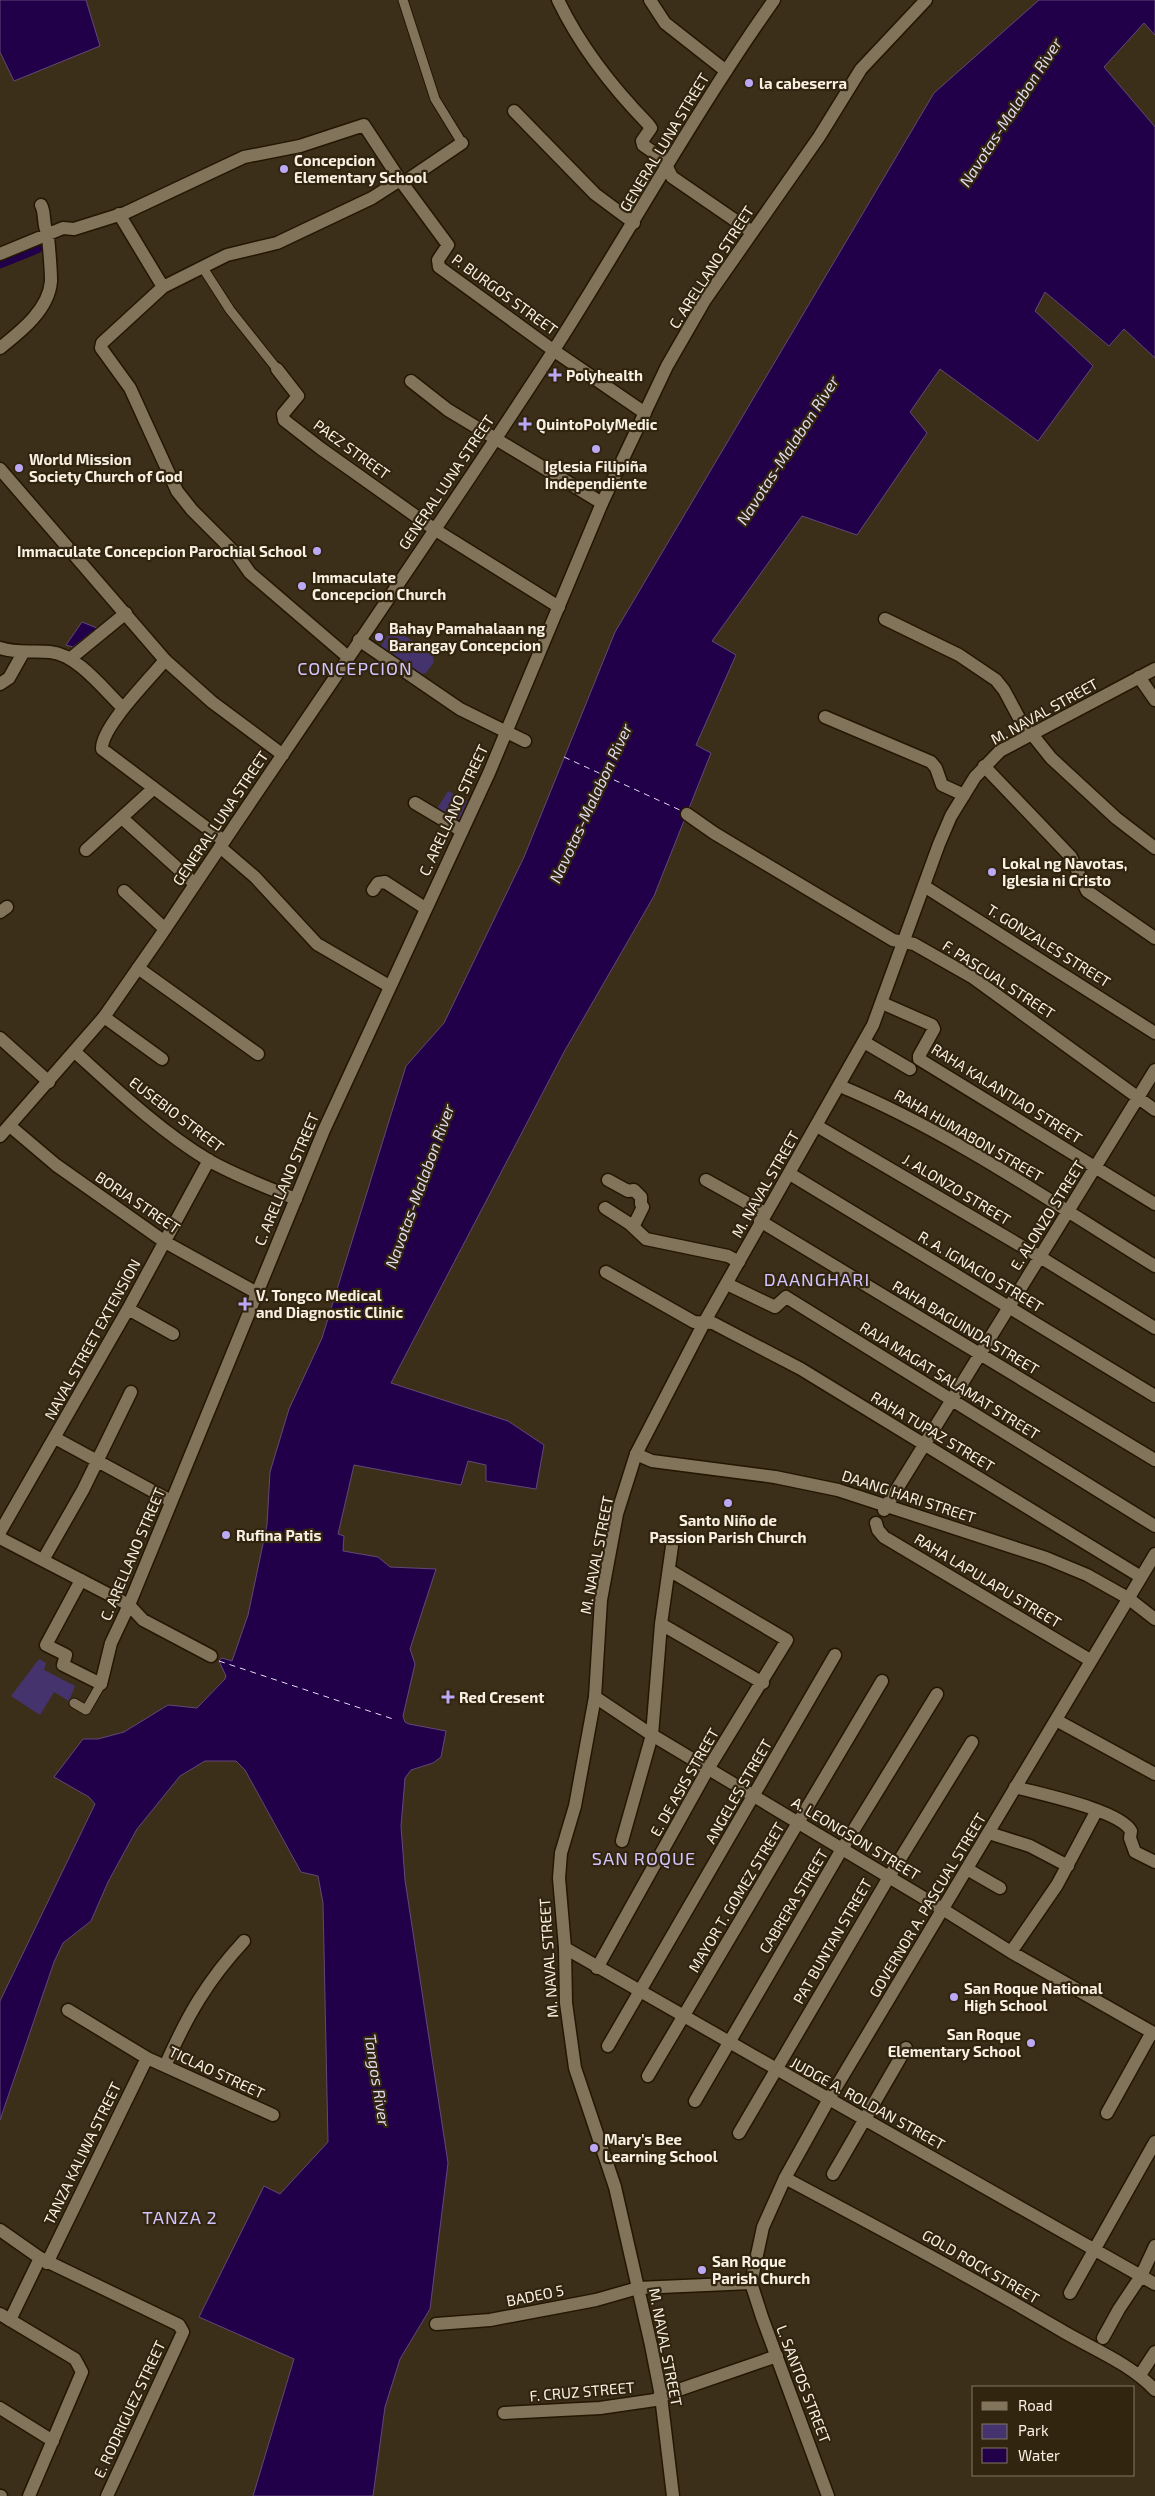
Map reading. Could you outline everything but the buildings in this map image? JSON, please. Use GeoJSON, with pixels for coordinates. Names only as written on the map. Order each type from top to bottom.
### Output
{"type":"FeatureCollection","features":[{"type":"Feature","properties":{"kind":"street"},"geometry":{"type":"LineString","coordinates":[[348,657],[250,573],[238,556],[182,498],[173,483],[130,388],[101,348],[102,343],[163,287],[227,255],[277,243],[372,198],[402,182],[462,143],[435,99],[403,0]]}},
{"type":"Feature","properties":{"kind":"street"},"geometry":{"type":"LineString","coordinates":[[558,0],[573,32],[627,102],[651,128],[642,143],[663,159],[672,177],[752,232]]}},
{"type":"Feature","properties":{"kind":"street"},"geometry":{"type":"LineString","coordinates":[[650,0],[665,23],[726,71]]}},
{"type":"Feature","properties":{"kind":"street","name":"C. ARELLANO STREET"},"geometry":{"type":"LineString","coordinates":[[101,1684],[111,1643],[129,1605],[324,1130],[506,733],[602,503],[667,366],[705,300],[819,137],[861,69],[926,0]]}},
{"type":"Feature","properties":{"kind":"street","name":"GENERAL LUNA STREET"},"geometry":{"type":"LineString","coordinates":[[0,1136],[104,1017],[283,755],[553,350],[634,223],[768,2]]}},
{"type":"Feature","properties":{"kind":"street"},"geometry":{"type":"LineString","coordinates":[[514,111],[595,194],[634,223]]}},
{"type":"Feature","properties":{"kind":"street","name":"P. BURGOS STREET"},"geometry":{"type":"LineString","coordinates":[[119,214],[244,158],[300,146],[364,125],[402,182],[448,245],[438,260],[439,267],[553,350],[645,413]]}},
{"type":"Feature","properties":{"kind":"street"},"geometry":{"type":"LineString","coordinates":[[0,348],[29,324],[43,302],[51,282],[48,234],[44,227],[44,211],[41,204]]}},
{"type":"Feature","properties":{"kind":"street"},"geometry":{"type":"LineString","coordinates":[[0,254],[63,228],[74,229],[119,214],[163,287]]}},
{"type":"Feature","properties":{"kind":"street","name":"PAEZ STREET"},"geometry":{"type":"LineString","coordinates":[[203,268],[230,310],[298,396],[283,414],[284,420],[434,529],[559,607]]}},
{"type":"Feature","properties":{"kind":"street"},"geometry":{"type":"LineString","coordinates":[[412,382],[428,397],[494,439],[602,503]]}},
{"type":"Feature","properties":{"kind":"street"},"geometry":{"type":"LineString","coordinates":[[0,469],[165,660],[212,702],[283,755]]}},
{"type":"Feature","properties":{"kind":"street"},"geometry":{"type":"LineString","coordinates":[[71,658],[126,613]]}},
{"type":"Feature","properties":{"kind":"street"},"geometry":{"type":"LineString","coordinates":[[886,619],[959,655],[986,672],[1004,690],[1024,729],[1031,734],[1051,758],[1084,790],[1155,848]]}},
{"type":"Feature","properties":{"kind":"street"},"geometry":{"type":"LineString","coordinates":[[359,640],[460,710],[525,741]]}},
{"type":"Feature","properties":{"kind":"street"},"geometry":{"type":"LineString","coordinates":[[0,648],[23,653],[50,652],[71,658],[123,708]]}},
{"type":"Feature","properties":{"kind":"street"},"geometry":{"type":"LineString","coordinates":[[0,684],[9,678],[23,653]]}},
{"type":"Feature","properties":{"kind":"street"},"geometry":{"type":"LineString","coordinates":[[165,660],[123,708],[101,741],[102,749],[154,788],[222,844],[317,944],[389,986]]}},
{"type":"Feature","properties":{"kind":"street","name":"M. NAVAL STREET"},"geometry":{"type":"LineString","coordinates":[[672,2496],[661,2396],[638,2288],[615,2186],[575,2068],[566,2003],[565,1948],[559,1878],[561,1853],[575,1806],[595,1697],[601,1600],[617,1514],[636,1454],[705,1322],[864,1042],[882,1003],[948,822],[964,795],[984,766],[1000,751],[1155,669]]}},
{"type":"Feature","properties":{"kind":"street"},"geometry":{"type":"LineString","coordinates":[[1139,677],[1155,700]]}},
{"type":"Feature","properties":{"kind":"street"},"geometry":{"type":"LineString","coordinates":[[825,717],[931,762],[936,768],[942,785],[964,795]]}},
{"type":"Feature","properties":{"kind":"street"},"geometry":{"type":"LineString","coordinates":[[984,766],[1071,857],[1087,891],[1155,938]]}},
{"type":"Feature","properties":{"kind":"street"},"geometry":{"type":"LineString","coordinates":[[86,850],[154,788]]}},
{"type":"Feature","properties":{"kind":"street"},"geometry":{"type":"LineString","coordinates":[[415,803],[462,831]]}},
{"type":"Feature","properties":{"kind":"street","name":"F. PASCUAL STREET"},"geometry":{"type":"LineString","coordinates":[[687,814],[714,833],[893,940],[914,944],[972,977],[1155,1110]]}},
{"type":"Feature","properties":{"kind":"street"},"geometry":{"type":"LineString","coordinates":[[122,818],[195,884]]}},
{"type":"Feature","properties":{"kind":"street"},"geometry":{"type":"LineString","coordinates":[[373,890],[378,883],[385,882],[425,908]]}},
{"type":"Feature","properties":{"kind":"street","name":"T. GONZALES STREET"},"geometry":{"type":"LineString","coordinates":[[924,886],[1155,1032]]}},
{"type":"Feature","properties":{"kind":"street"},"geometry":{"type":"LineString","coordinates":[[124,891],[165,929]]}},
{"type":"Feature","properties":{"kind":"street"},"geometry":{"type":"LineString","coordinates":[[138,968],[258,1054]]}},
{"type":"Feature","properties":{"kind":"street","name":"RAHA KALANTIAO STREET"},"geometry":{"type":"LineString","coordinates":[[882,1003],[932,1025],[934,1029],[919,1059],[1155,1204]]}},
{"type":"Feature","properties":{"kind":"street"},"geometry":{"type":"LineString","coordinates":[[104,1017],[162,1058]]}},
{"type":"Feature","properties":{"kind":"street"},"geometry":{"type":"LineString","coordinates":[[0,1038],[48,1082]]}},
{"type":"Feature","properties":{"kind":"street"},"geometry":{"type":"LineString","coordinates":[[864,1042],[910,1069]]}},
{"type":"Feature","properties":{"kind":"street","name":"EUSEBIO STREET"},"geometry":{"type":"LineString","coordinates":[[75,1052],[151,1118],[209,1160],[296,1199]]}},
{"type":"Feature","properties":{"kind":"street","name":"E. ALONZO STREET"},"geometry":{"type":"LineString","coordinates":[[885,1507],[1155,1070]]}},
{"type":"Feature","properties":{"kind":"street","name":"RAHA HUMABON STREET"},"geometry":{"type":"LineString","coordinates":[[840,1086],[873,1099],[942,1135],[1155,1266]]}},
{"type":"Feature","properties":{"kind":"street","name":"BORJA STREET"},"geometry":{"type":"LineString","coordinates":[[10,1126],[56,1165],[166,1242],[257,1293]]}},
{"type":"Feature","properties":{"kind":"street","name":"J. ALONZO STREET"},"geometry":{"type":"LineString","coordinates":[[817,1126],[1040,1257],[1155,1328]]}},
{"type":"Feature","properties":{"kind":"street","name":"NAVAL STREET EXTENSION"},"geometry":{"type":"LineString","coordinates":[[0,1532],[166,1242],[209,1160]]}},
{"type":"Feature","properties":{"kind":"street","name":"R. A. IGNACIO STREET"},"geometry":{"type":"LineString","coordinates":[[790,1174],[1155,1396]]}},
{"type":"Feature","properties":{"kind":"street"},"geometry":{"type":"LineString","coordinates":[[608,1180],[628,1191],[634,1190],[641,1197],[643,1207],[633,1227]]}},
{"type":"Feature","properties":{"kind":"street","name":"RAHA BAGUINDA STREET"},"geometry":{"type":"LineString","coordinates":[[706,1180],[980,1354],[1155,1460]]}},
{"type":"Feature","properties":{"kind":"street"},"geometry":{"type":"LineString","coordinates":[[605,1208],[633,1227],[646,1239],[728,1256],[739,1262]]}},
{"type":"Feature","properties":{"kind":"street","name":"RAHA TUPAZ STREET"},"geometry":{"type":"LineString","coordinates":[[606,1272],[694,1322],[713,1323],[801,1370],[1141,1577]]}},
{"type":"Feature","properties":{"kind":"street","name":"RAJA MAGAT SALAMAT STREET"},"geometry":{"type":"LineString","coordinates":[[728,1284],[775,1307],[786,1297],[1155,1526]]}},
{"type":"Feature","properties":{"kind":"street"},"geometry":{"type":"LineString","coordinates":[[128,1308],[173,1334]]}},
{"type":"Feature","properties":{"kind":"street"},"geometry":{"type":"LineString","coordinates":[[43,1560],[97,1462],[131,1392]]}},
{"type":"Feature","properties":{"kind":"street"},"geometry":{"type":"LineString","coordinates":[[55,1438],[171,1502]]}},
{"type":"Feature","properties":{"kind":"street","name":"DAANG HARI STREET"},"geometry":{"type":"LineString","coordinates":[[636,1454],[652,1461],[775,1477],[838,1490],[885,1507],[1046,1558],[1087,1575],[1128,1598],[1155,1619]]}},
{"type":"Feature","properties":{"kind":"street","name":"RAHA LAPULAPU STREET"},"geometry":{"type":"LineString","coordinates":[[876,1523],[878,1530],[884,1536],[1090,1660]]}},
{"type":"Feature","properties":{"kind":"street"},"geometry":{"type":"LineString","coordinates":[[0,1538],[129,1605],[143,1620],[211,1656]]}},
{"type":"Feature","properties":{"kind":"street"},"geometry":{"type":"LineString","coordinates":[[622,1841],[652,1735],[660,1624],[672,1546]]}},
{"type":"Feature","properties":{"kind":"street","name":"GOVERNOR A. PASCUAL STREET"},"geometry":{"type":"LineString","coordinates":[[751,2283],[763,2227],[785,2178],[829,2100],[1155,1554]]}},
{"type":"Feature","properties":{"kind":"street","name":"E. DE ASIS STREET"},"geometry":{"type":"LineString","coordinates":[[597,1968],[708,1768],[763,1683],[788,1640],[669,1570]]}},
{"type":"Feature","properties":{"kind":"street"},"geometry":{"type":"LineString","coordinates":[[74,1703],[86,1710],[101,1684],[62,1665],[66,1655],[46,1645],[81,1580]]}},
{"type":"Feature","properties":{"kind":"street"},"geometry":{"type":"LineString","coordinates":[[660,1624],[763,1683]]}},
{"type":"Feature","properties":{"kind":"street","name":"ANGELES STREET"},"geometry":{"type":"LineString","coordinates":[[608,2046],[835,1655]]}},
{"type":"Feature","properties":{"kind":"street","name":"MAYOR T. GOMEZ STREET"},"geometry":{"type":"LineString","coordinates":[[648,2076],[800,1823],[882,1681]]}},
{"type":"Feature","properties":{"kind":"street","name":"CABRERA STREET"},"geometry":{"type":"LineString","coordinates":[[695,2101],[842,1849],[937,1694]]}},
{"type":"Feature","properties":{"kind":"street","name":"A. LEONGSON STREET"},"geometry":{"type":"LineString","coordinates":[[595,1697],[652,1735],[1011,1952],[1153,2033]]}},
{"type":"Feature","properties":{"kind":"street"},"geometry":{"type":"LineString","coordinates":[[1056,1720],[1155,1774]]}},
{"type":"Feature","properties":{"kind":"street","name":"PAT BUNTAN STREET"},"geometry":{"type":"LineString","coordinates":[[739,2133],[888,1877],[972,1742]]}},
{"type":"Feature","properties":{"kind":"street"},"geometry":{"type":"LineString","coordinates":[[1015,1787],[1097,1810],[1125,1823],[1131,1831],[1130,1838],[1135,1852],[1155,1862]]}},
{"type":"Feature","properties":{"kind":"street"},"geometry":{"type":"LineString","coordinates":[[1011,1952],[1068,1866],[1097,1810]]}},
{"type":"Feature","properties":{"kind":"street"},"geometry":{"type":"LineString","coordinates":[[989,1833],[1030,1846],[1068,1866]]}},
{"type":"Feature","properties":{"kind":"street"},"geometry":{"type":"LineString","coordinates":[[968,1869],[1000,1888]]}},
{"type":"Feature","properties":{"kind":"street"},"geometry":{"type":"LineString","coordinates":[[165,2066],[182,2027],[205,1988],[244,1941]]}},
{"type":"Feature","properties":{"kind":"street","name":"JUDGE A. ROLDAN STREET"},"geometry":{"type":"LineString","coordinates":[[565,1948],[639,1992],[1155,2284]]}},
{"type":"Feature","properties":{"kind":"street","name":"TICLAO STREET"},"geometry":{"type":"LineString","coordinates":[[68,2010],[147,2058],[273,2115]]}},
{"type":"Feature","properties":{"kind":"street"},"geometry":{"type":"LineString","coordinates":[[1107,2113],[1153,2033]]}},
{"type":"Feature","properties":{"kind":"street"},"geometry":{"type":"LineString","coordinates":[[833,2174],[906,2048]]}},
{"type":"Feature","properties":{"kind":"street","name":"TANZA KALIWA STREET"},"geometry":{"type":"LineString","coordinates":[[5,2317],[43,2261],[147,2058]]}},
{"type":"Feature","properties":{"kind":"street"},"geometry":{"type":"LineString","coordinates":[[1070,2293],[1155,2142]]}},
{"type":"Feature","properties":{"kind":"street","name":"GOLD ROCK STREET"},"geometry":{"type":"LineString","coordinates":[[785,2178],[962,2272],[1140,2375],[1155,2390]]}},
{"type":"Feature","properties":{"kind":"street"},"geometry":{"type":"LineString","coordinates":[[0,2230],[43,2261]]}},
{"type":"Feature","properties":{"kind":"street"},"geometry":{"type":"LineString","coordinates":[[1104,2338],[1119,2309],[1141,2276],[1155,2246]]}},
{"type":"Feature","properties":{"kind":"street","name":"E. RODRIGUEZ STREET"},"geometry":{"type":"LineString","coordinates":[[43,2261],[179,2325],[183,2332],[107,2496]]}},
{"type":"Feature","properties":{"kind":"street","name":"BADEO 5"},"geometry":{"type":"LineString","coordinates":[[436,2324],[490,2320],[596,2300],[638,2288],[751,2283]]}},
{"type":"Feature","properties":{"kind":"street","name":"L. SANTOS STREET"},"geometry":{"type":"LineString","coordinates":[[751,2283],[828,2496]]}},
{"type":"Feature","properties":{"kind":"street"},"geometry":{"type":"LineString","coordinates":[[5,2317],[75,2359],[81,2367],[82,2378],[29,2496]]}},
{"type":"Feature","properties":{"kind":"street"},"geometry":{"type":"LineString","coordinates":[[1140,2375],[1155,2352]]}},
{"type":"Feature","properties":{"kind":"street","name":"F. CRUZ STREET"},"geometry":{"type":"LineString","coordinates":[[504,2413],[600,2408],[656,2400],[661,2396],[777,2356]]}},
{"type":"Feature","properties":{"kind":"street"},"geometry":{"type":"LineString","coordinates":[[0,2408],[53,2441]]}},
{"type":"Feature","properties":{"kind":"green space"},"geometry":{"type":"Polygon","coordinates":[[[393,628],[432,654],[434,662],[426,673],[418,675],[378,650],[393,628]]]}},
{"type":"Feature","properties":{"kind":"green space"},"geometry":{"type":"Polygon","coordinates":[[[448,791],[469,802],[458,825],[435,812],[448,791]]]}},
{"type":"Feature","properties":{"kind":"green space"},"geometry":{"type":"Polygon","coordinates":[[[39,1659],[46,1663],[44,1670],[75,1686],[69,1701],[54,1692],[40,1715],[11,1696],[39,1659]]]}},
{"type":"Feature","properties":{"kind":"water"},"geometry":{"type":"Polygon","coordinates":[[[0,0],[86,0],[100,46],[14,81],[0,52],[0,0]]]}},
{"type":"Feature","properties":{"kind":"water"},"geometry":{"type":"Polygon","coordinates":[[[1039,0],[1155,0],[1155,35],[1144,23],[1104,67],[1155,127],[1155,358],[1124,329],[1109,346],[1045,292],[1035,311],[1093,366],[1038,441],[940,369],[910,412],[927,433],[857,535],[802,516],[712,641],[736,655],[696,745],[711,753],[654,896],[564,1052],[391,1383],[508,1421],[544,1445],[536,1489],[486,1481],[486,1465],[468,1461],[461,1485],[354,1465],[338,1534],[344,1536],[343,1551],[378,1557],[390,1567],[436,1569],[410,1649],[415,1664],[403,1716],[405,1722],[409,1724],[446,1731],[441,1757],[433,1763],[411,1770],[405,1778],[401,1826],[405,1880],[448,2163],[430,2309],[400,2359],[385,2407],[373,2496],[253,2496],[294,2359],[199,2317],[264,2186],[280,2194],[328,2142],[323,1903],[318,1876],[301,1872],[245,1770],[236,1761],[205,1761],[180,1776],[137,1829],[108,1882],[91,1921],[63,1943],[54,1962],[0,2120],[0,2001],[95,1804],[89,1797],[54,1777],[83,1739],[98,1739],[124,1732],[168,1705],[197,1708],[225,1679],[226,1676],[219,1661],[222,1658],[232,1661],[248,1615],[267,1525],[270,1472],[289,1409],[322,1338],[406,1066],[444,1023],[524,857],[615,632],[934,93],[1039,0]]]}},
{"type":"Feature","properties":{"kind":"water"},"geometry":{"type":"Polygon","coordinates":[[[82,622],[97,628],[73,647],[66,645],[82,622]]]}},
{"type":"Feature","properties":{"kind":"waterway"},"geometry":{"type":"LineString","coordinates":[[0,263],[37,248]]}},
{"type":"Feature","properties":{"kind":"ferry route"},"geometry":{"type":"LineString","coordinates":[[564,757],[682,811]]}},
{"type":"Feature","properties":{"kind":"ferry route"},"geometry":{"type":"LineString","coordinates":[[219,1661],[393,1719]]}},
{"type":"Feature","properties":{"kind":"place","name":"la cabeserra"},"geometry":{"type":"Point","coordinates":[749,83]}},
{"type":"Feature","properties":{"kind":"place","name":"Concepcion Elementary School"},"geometry":{"type":"Point","coordinates":[284,169]}},
{"type":"Feature","properties":{"kind":"place","name":"Polyhealth"},"geometry":{"type":"Point","coordinates":[555,375]}},
{"type":"Feature","properties":{"kind":"place","name":"QuintoPolyMedic"},"geometry":{"type":"Point","coordinates":[525,424]}},
{"type":"Feature","properties":{"kind":"place","name":"Iglesia Filipiña Independiente"},"geometry":{"type":"Point","coordinates":[596,449]}},
{"type":"Feature","properties":{"kind":"place","name":"World Mission Society Church of God"},"geometry":{"type":"Point","coordinates":[19,468]}},
{"type":"Feature","properties":{"kind":"place","name":"Immaculate Concepcion Parochial School"},"geometry":{"type":"Point","coordinates":[317,551]}},
{"type":"Feature","properties":{"kind":"place","name":"Immaculate Concepcion Church"},"geometry":{"type":"Point","coordinates":[302,586]}},
{"type":"Feature","properties":{"kind":"place","name":"Bahay Pamahalaan ng Barangay Concepcion"},"geometry":{"type":"Point","coordinates":[379,637]}},
{"type":"Feature","properties":{"kind":"place","name":"Lokal ng Navotas, Iglesia ni Cristo"},"geometry":{"type":"Point","coordinates":[992,872]}},
{"type":"Feature","properties":{"kind":"place","name":"V. Tongco Medical and Diagnostic Clinic"},"geometry":{"type":"Point","coordinates":[245,1304]}},
{"type":"Feature","properties":{"kind":"place","name":"Santo Niño de Passion Parish Church"},"geometry":{"type":"Point","coordinates":[728,1503]}},
{"type":"Feature","properties":{"kind":"place","name":"Rufina Patis"},"geometry":{"type":"Point","coordinates":[226,1535]}},
{"type":"Feature","properties":{"kind":"place","name":"Red Cresent"},"geometry":{"type":"Point","coordinates":[448,1697]}},
{"type":"Feature","properties":{"kind":"place","name":"San Roque National High School"},"geometry":{"type":"Point","coordinates":[954,1997]}},
{"type":"Feature","properties":{"kind":"place","name":"San Roque Elementary School"},"geometry":{"type":"Point","coordinates":[1031,2043]}},
{"type":"Feature","properties":{"kind":"place","name":"Mary's Bee Learning School"},"geometry":{"type":"Point","coordinates":[594,2148]}},
{"type":"Feature","properties":{"kind":"place","name":"San Roque Parish Church"},"geometry":{"type":"Point","coordinates":[702,2270]}},
{"type":"Feature","properties":{"kind":"district","name":"CONCEPCION"},"geometry":{"type":"Point","coordinates":[355,668]}},
{"type":"Feature","properties":{"kind":"district","name":"DAANGHARI"},"geometry":{"type":"Point","coordinates":[817,1279]}},
{"type":"Feature","properties":{"kind":"district","name":"SAN ROQUE"},"geometry":{"type":"Point","coordinates":[644,1858]}},
{"type":"Feature","properties":{"kind":"district","name":"TANZA 2"},"geometry":{"type":"Point","coordinates":[180,2217]}},
{"type":"Feature","properties":{"kind":"water label","name":"Navotas-Malabon River"},"geometry":{"type":"Point","coordinates":[1010,112]}},
{"type":"Feature","properties":{"kind":"water label","name":"Navotas-Malabon River"},"geometry":{"type":"Point","coordinates":[787,450]}},
{"type":"Feature","properties":{"kind":"water label","name":"Navotas-Malabon River"},"geometry":{"type":"Point","coordinates":[590,803]}},
{"type":"Feature","properties":{"kind":"water label","name":"Navotas-Malabon River"},"geometry":{"type":"Point","coordinates":[419,1186]}},
{"type":"Feature","properties":{"kind":"water label","name":"Tangos River"},"geometry":{"type":"Point","coordinates":[378,2080]}}]}
